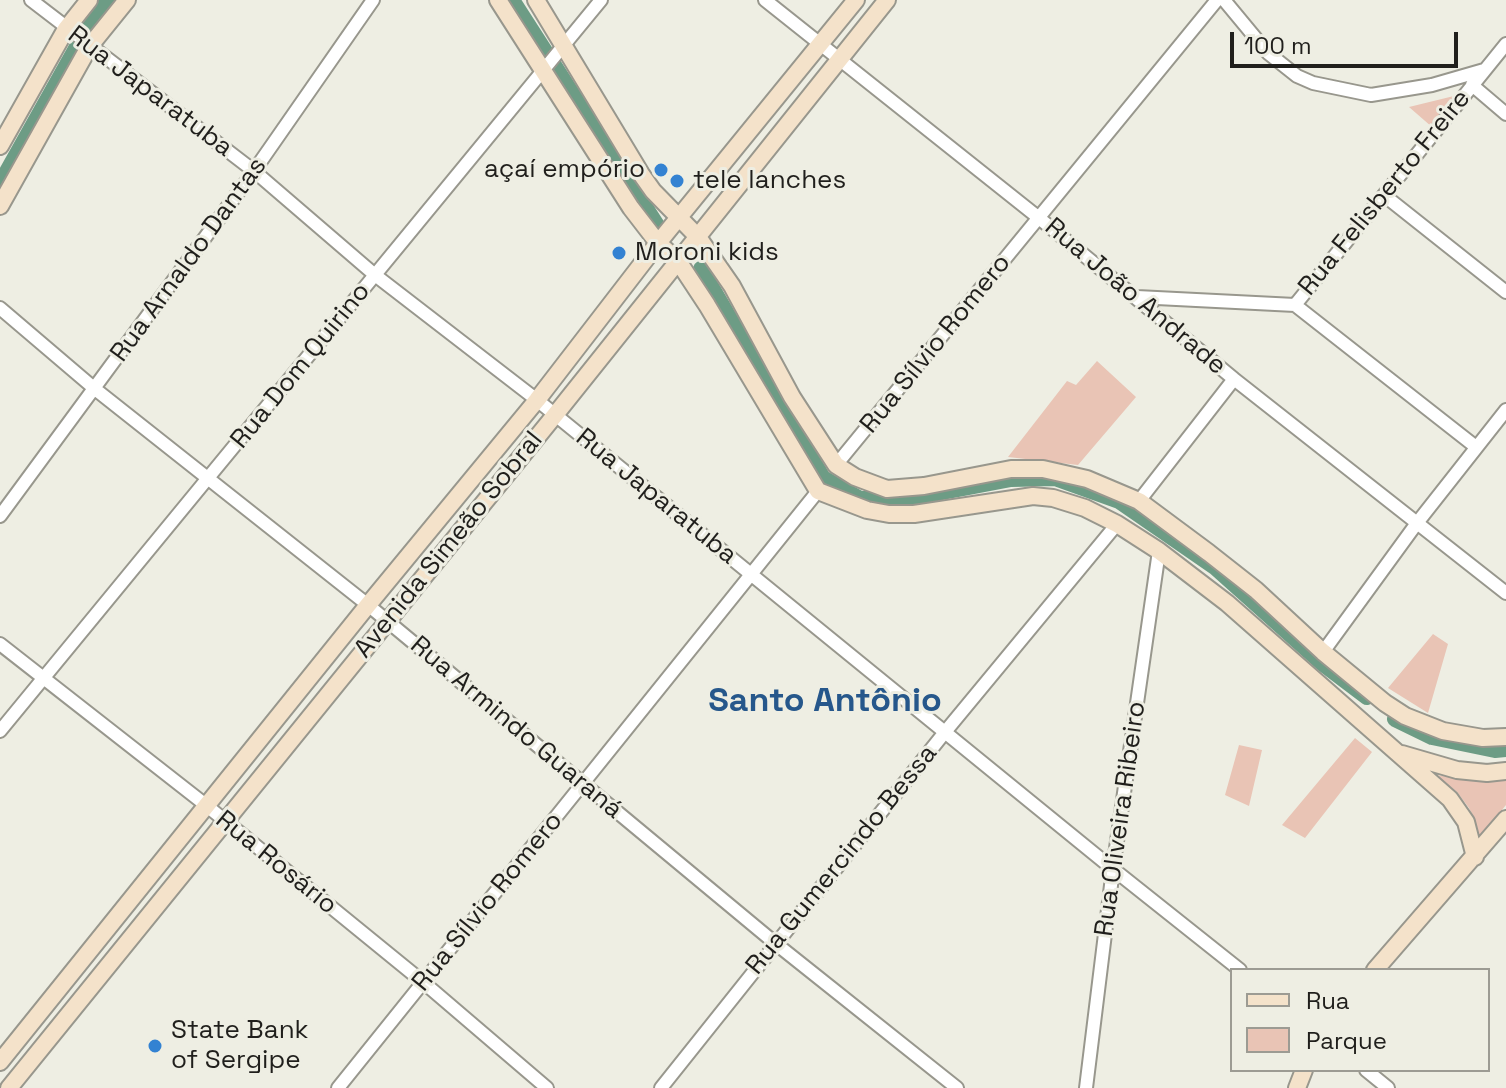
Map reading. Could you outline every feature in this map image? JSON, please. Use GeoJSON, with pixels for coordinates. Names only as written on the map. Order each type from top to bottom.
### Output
{"type":"FeatureCollection","features":[{"type":"Feature","properties":{"kind":"main road"},"geometry":{"type":"LineString","coordinates":[[0,146],[89,0]]}},
{"type":"Feature","properties":{"kind":"main road"},"geometry":{"type":"LineString","coordinates":[[0,206],[88,46],[127,0]]}},
{"type":"Feature","properties":{"kind":"main road"},"geometry":{"type":"LineString","coordinates":[[498,0],[631,208],[658,243],[678,261],[818,491],[867,510],[889,514],[914,514],[1033,496],[1053,498],[1085,508],[1117,524],[1159,551],[1227,603],[1456,804],[1466,822],[1475,857]]}},
{"type":"Feature","properties":{"kind":"main road"},"geometry":{"type":"LineString","coordinates":[[536,0],[641,174],[698,237],[732,286],[792,397],[836,465],[855,477],[887,489],[924,486],[1011,469],[1043,469],[1087,479],[1139,501],[1256,590],[1323,652],[1405,716],[1443,731],[1483,738],[1506,737]]}},
{"type":"Feature","properties":{"kind":"main road","name":"Avenida Simeão Sobral"},"geometry":{"type":"LineString","coordinates":[[0,1065],[856,0]]}},
{"type":"Feature","properties":{"kind":"main road","name":"Avenida Simeão Sobral"},"geometry":{"type":"LineString","coordinates":[[9,1088],[887,0]]}},
{"type":"Feature","properties":{"kind":"main road"},"geometry":{"type":"LineString","coordinates":[[1393,751],[1457,770],[1474,773],[1506,771]]}},
{"type":"Feature","properties":{"kind":"main road"},"geometry":{"type":"LineString","coordinates":[[1377,968],[1505,821]]}},
{"type":"Feature","properties":{"kind":"street","name":"Rua Japaratuba"},"geometry":{"type":"LineString","coordinates":[[31,0],[254,171],[375,275],[537,400],[1237,968]]}},
{"type":"Feature","properties":{"kind":"street","name":"Rua Arnaldo Dantas"},"geometry":{"type":"LineString","coordinates":[[0,516],[254,171],[373,0]]}},
{"type":"Feature","properties":{"kind":"street","name":"Rua Dom Quirino"},"geometry":{"type":"LineString","coordinates":[[0,731],[601,0]]}},
{"type":"Feature","properties":{"kind":"street","name":"Rua João Andrade"},"geometry":{"type":"LineString","coordinates":[[765,0],[1137,297],[1234,379],[1506,593]]}},
{"type":"Feature","properties":{"kind":"street","name":"Rua Sílvio Romero"},"geometry":{"type":"LineString","coordinates":[[836,465],[1217,0]]}},
{"type":"Feature","properties":{"kind":"street"},"geometry":{"type":"LineString","coordinates":[[1224,0],[1268,53],[1297,76],[1313,83],[1371,95],[1432,85],[1484,70]]}},
{"type":"Feature","properties":{"kind":"street","name":"Rua Felisberto Freire"},"geometry":{"type":"LineString","coordinates":[[1137,297],[1295,305],[1506,44]]}},
{"type":"Feature","properties":{"kind":"street"},"geometry":{"type":"LineString","coordinates":[[1472,85],[1506,114]]}},
{"type":"Feature","properties":{"kind":"street"},"geometry":{"type":"LineString","coordinates":[[1385,196],[1506,292]]}},
{"type":"Feature","properties":{"kind":"street"},"geometry":{"type":"LineString","coordinates":[[1295,305],[1476,447]]}},
{"type":"Feature","properties":{"kind":"street","name":"Rua Armindo Guaraná"},"geometry":{"type":"LineString","coordinates":[[0,308],[95,389],[368,605],[775,943],[957,1088]]}},
{"type":"Feature","properties":{"kind":"street"},"geometry":{"type":"LineString","coordinates":[[1139,501],[1234,379]]}},
{"type":"Feature","properties":{"kind":"street"},"geometry":{"type":"LineString","coordinates":[[1323,652],[1417,523],[1506,410]]}},
{"type":"Feature","properties":{"kind":"street","name":"Rua Sílvio Romero"},"geometry":{"type":"LineString","coordinates":[[338,1088],[818,491]]}},
{"type":"Feature","properties":{"kind":"street","name":"Rua Gumercindo Bessa"},"geometry":{"type":"LineString","coordinates":[[661,1088],[945,732],[1117,524]]}},
{"type":"Feature","properties":{"kind":"street","name":"Rua Oliveira Ribeiro"},"geometry":{"type":"LineString","coordinates":[[1086,1088],[1113,869],[1159,551]]}},
{"type":"Feature","properties":{"kind":"street","name":"Rua Rosário"},"geometry":{"type":"LineString","coordinates":[[0,644],[207,806],[423,982],[547,1088]]}},
{"type":"Feature","properties":{"kind":"street"},"geometry":{"type":"LineString","coordinates":[[0,1065],[24,1069]]}},
{"type":"Feature","properties":{"kind":"street"},"geometry":{"type":"LineString","coordinates":[[1368,1072],[1388,1088]]}},
{"type":"Feature","properties":{"kind":"green space"},"geometry":{"type":"Polygon","coordinates":[[[1458,95],[1432,127],[1409,107],[1458,95]]]}},
{"type":"Feature","properties":{"kind":"green space"},"geometry":{"type":"Polygon","coordinates":[[[1097,361],[1136,397],[1078,465],[1008,457],[1067,381],[1076,385],[1097,361]]]}},
{"type":"Feature","properties":{"kind":"green space"},"geometry":{"type":"Polygon","coordinates":[[[1433,634],[1448,644],[1428,713],[1388,688],[1433,634]]]}},
{"type":"Feature","properties":{"kind":"green space"},"geometry":{"type":"Polygon","coordinates":[[[1355,738],[1372,752],[1305,838],[1282,825],[1355,738]]]}},
{"type":"Feature","properties":{"kind":"green space"},"geometry":{"type":"Polygon","coordinates":[[[1239,745],[1262,750],[1249,806],[1225,795],[1239,745]]]}},
{"type":"Feature","properties":{"kind":"green space"},"geometry":{"type":"Polygon","coordinates":[[[1436,775],[1465,779],[1506,778],[1506,805],[1477,840],[1474,818],[1469,808],[1457,792],[1436,775]]]}},
{"type":"Feature","properties":{"kind":"waterway"},"geometry":{"type":"LineString","coordinates":[[0,184],[96,13],[107,0]]}},
{"type":"Feature","properties":{"kind":"waterway"},"geometry":{"type":"LineString","coordinates":[[512,0],[660,230]]}},
{"type":"Feature","properties":{"kind":"waterway"},"geometry":{"type":"LineString","coordinates":[[701,269],[823,478],[860,499],[906,499],[1011,479],[1055,478],[1119,501],[1216,568],[1322,663],[1367,697]]}},
{"type":"Feature","properties":{"kind":"waterway"},"geometry":{"type":"LineString","coordinates":[[1395,719],[1432,737],[1495,750],[1506,749]]}},
{"type":"Feature","properties":{"kind":"place","name":"açaí empório"},"geometry":{"type":"Point","coordinates":[661,170]}},
{"type":"Feature","properties":{"kind":"place","name":"tele lanches"},"geometry":{"type":"Point","coordinates":[677,181]}},
{"type":"Feature","properties":{"kind":"place","name":"Moroni kids"},"geometry":{"type":"Point","coordinates":[619,253]}},
{"type":"Feature","properties":{"kind":"place","name":"State Bank of Sergipe"},"geometry":{"type":"Point","coordinates":[155,1046]}},
{"type":"Feature","properties":{"kind":"district","name":"Santo Antônio"},"geometry":{"type":"Point","coordinates":[825,702]}}]}
